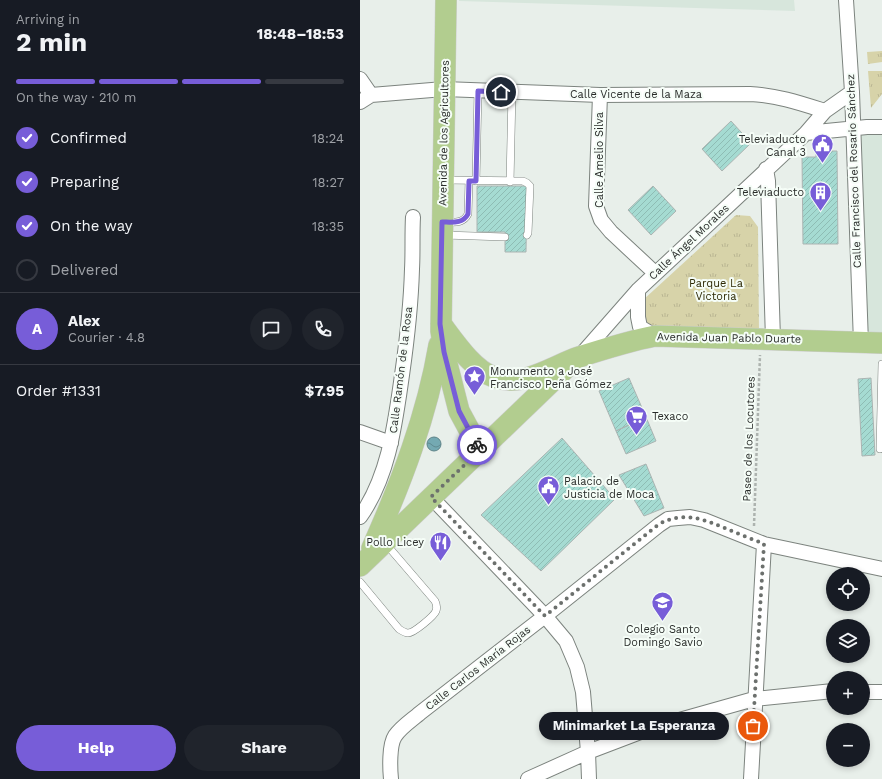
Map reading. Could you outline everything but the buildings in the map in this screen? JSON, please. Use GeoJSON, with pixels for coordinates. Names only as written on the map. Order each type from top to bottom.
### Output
{"type":"FeatureCollection","features":[{"type":"Feature","properties":{"kind":"main road","name":"Avenida de los Agricultores"},"geometry":{"type":"LineString","coordinates":[[446,0],[441,327],[445,358],[459,411],[480,450]]}},
{"type":"Feature","properties":{"kind":"main road","name":"Avenida Juan Pablo Duarte"},"geometry":{"type":"LineString","coordinates":[[441,327],[468,358],[484,372],[498,378],[514,380],[533,376],[578,357],[631,341],[655,336],[882,343]]}},
{"type":"Feature","properties":{"kind":"main road"},"geometry":{"type":"LineString","coordinates":[[364,562],[393,502],[411,453],[432,380],[441,327]]}},
{"type":"Feature","properties":{"kind":"main road"},"geometry":{"type":"LineString","coordinates":[[364,562],[578,357]]}},
{"type":"Feature","properties":{"kind":"street","name":"Calle Francisco del Rosario Sánchez"},"geometry":{"type":"LineString","coordinates":[[846,0],[852,92],[861,343]]}},
{"type":"Feature","properties":{"kind":"street"},"geometry":{"type":"LineString","coordinates":[[360,79],[366,98]]}},
{"type":"Feature","properties":{"kind":"street","name":"Calle Vicente de la Maza"},"geometry":{"type":"LineString","coordinates":[[366,98],[444,89],[600,95],[750,94],[768,95],[787,99],[825,111]]}},
{"type":"Feature","properties":{"kind":"street","name":"Calle Ángel Morales"},"geometry":{"type":"LineString","coordinates":[[578,357],[638,290],[806,133],[825,111],[852,92]]}},
{"type":"Feature","properties":{"kind":"street","name":"Calle Amelio Silva"},"geometry":{"type":"LineString","coordinates":[[600,95],[596,206],[601,220],[610,232],[655,274]]}},
{"type":"Feature","properties":{"kind":"street"},"geometry":{"type":"LineString","coordinates":[[806,133],[882,127]]}},
{"type":"Feature","properties":{"kind":"street"},"geometry":{"type":"LineString","coordinates":[[766,169],[768,181],[766,339]]}},
{"type":"Feature","properties":{"kind":"street","name":"Calle Ramón de la Rosa"},"geometry":{"type":"LineString","coordinates":[[360,517],[369,504],[382,472],[396,423],[405,354],[412,268],[412,217]]}},
{"type":"Feature","properties":{"kind":"street"},"geometry":{"type":"LineString","coordinates":[[638,290],[638,317],[640,327],[655,336]]}},
{"type":"Feature","properties":{"kind":"street"},"geometry":{"type":"LineString","coordinates":[[360,432],[391,443]]}},
{"type":"Feature","properties":{"kind":"street"},"geometry":{"type":"LineString","coordinates":[[431,497],[545,616],[566,641],[576,666],[582,692],[589,779]]}},
{"type":"Feature","properties":{"kind":"street","name":"Calle Carlos María Rojas"},"geometry":{"type":"LineString","coordinates":[[391,779],[390,760],[394,737],[420,713],[545,616],[659,524],[668,519],[690,517],[704,520],[759,542],[882,569]]}},
{"type":"Feature","properties":{"kind":"street"},"geometry":{"type":"LineString","coordinates":[[750,779],[759,542]]}},
{"type":"Feature","properties":{"kind":"street"},"geometry":{"type":"LineString","coordinates":[[528,779],[588,752],[651,728],[754,699],[826,692]]}},
{"type":"Feature","properties":{"kind":"street"},"geometry":{"type":"LineString","coordinates":[[870,692],[882,692]]}},
{"type":"Feature","properties":{"kind":"lane"},"geometry":{"type":"LineString","coordinates":[[442,228],[466,218],[468,214],[473,181],[478,91]]}},
{"type":"Feature","properties":{"kind":"lane"},"geometry":{"type":"LineString","coordinates":[[510,182],[512,92]]}},
{"type":"Feature","properties":{"kind":"lane"},"geometry":{"type":"LineString","coordinates":[[443,180],[526,182],[530,186],[529,226],[528,233],[526,235]]}},
{"type":"Feature","properties":{"kind":"lane"},"geometry":{"type":"LineString","coordinates":[[442,228],[505,237]]}},
{"type":"Feature","properties":{"kind":"lane"},"geometry":{"type":"LineString","coordinates":[[880,449],[882,364]]}},
{"type":"Feature","properties":{"kind":"lane"},"geometry":{"type":"LineString","coordinates":[[360,582],[399,629],[404,632],[413,632],[437,610],[435,602],[384,542]]}},
{"type":"Feature","properties":{"kind":"path","name":"Paseo de los Locutores"},"geometry":{"type":"LineString","coordinates":[[759,542],[766,339]]}},
{"type":"Feature","properties":{"kind":"shaded area"},"geometry":{"type":"Polygon","coordinates":[[[794,0],[795,11],[459,1],[794,0]]]}},
{"type":"Feature","properties":{"kind":"shaded area"},"geometry":{"type":"Polygon","coordinates":[[[859,135],[882,135],[882,340],[867,340],[865,246],[859,135]]]}},
{"type":"Feature","properties":{"kind":"green space"},"geometry":{"type":"Polygon","coordinates":[[[882,51],[882,62],[868,64],[867,52],[882,51]]]}},
{"type":"Feature","properties":{"kind":"green space"},"geometry":{"type":"Polygon","coordinates":[[[868,71],[882,71],[882,94],[871,108],[868,71]]]}},
{"type":"Feature","properties":{"kind":"green space","name":"Parque La Victoria"},"geometry":{"type":"Polygon","coordinates":[[[736,215],[750,216],[758,227],[759,332],[648,329],[645,323],[643,300],[736,215]]]}},
{"type":"Feature","properties":{"kind":"water"},"geometry":{"type":"Polygon","coordinates":[[[434,437],[439,439],[441,444],[439,449],[434,451],[429,449],[427,444],[429,439],[434,437]]]}},
{"type":"Feature","properties":{"kind":"way so far"},"geometry":{"type":"LineString","coordinates":[[477,445],[480,450],[431,497],[545,616],[659,524],[668,519],[690,517],[704,520],[764,544],[753,726]]}},
{"type":"Feature","properties":{"kind":"place","name":"Televiaducto Canal 3"},"geometry":{"type":"Point","coordinates":[822,164]}},
{"type":"Feature","properties":{"kind":"place","name":"Televiaducto"},"geometry":{"type":"Point","coordinates":[820,212]}},
{"type":"Feature","properties":{"kind":"place","name":"Monumento a José Francisco Peña Gómez"},"geometry":{"type":"Point","coordinates":[474,396]}},
{"type":"Feature","properties":{"kind":"place","name":"Texaco"},"geometry":{"type":"Point","coordinates":[636,436]}},
{"type":"Feature","properties":{"kind":"place","name":"Palacio de Justicia de Moca"},"geometry":{"type":"Point","coordinates":[548,506]}},
{"type":"Feature","properties":{"kind":"place","name":"Pollo Licey"},"geometry":{"type":"Point","coordinates":[440,562]}},
{"type":"Feature","properties":{"kind":"place","name":"Colegio Santo Domingo Savio"},"geometry":{"type":"Point","coordinates":[663,622]}},
{"type":"Feature","properties":{"kind":"place","name":"Minimarket La Esperanza"},"geometry":{"type":"Point","coordinates":[753,726]}},
{"type":"Feature","properties":{"kind":"route"},"geometry":{"type":"LineString","coordinates":[[477,445],[459,411],[444,352],[440,324],[442,222],[462,221],[468,214],[469,181],[476,181],[478,91],[501,92]]}}]}
